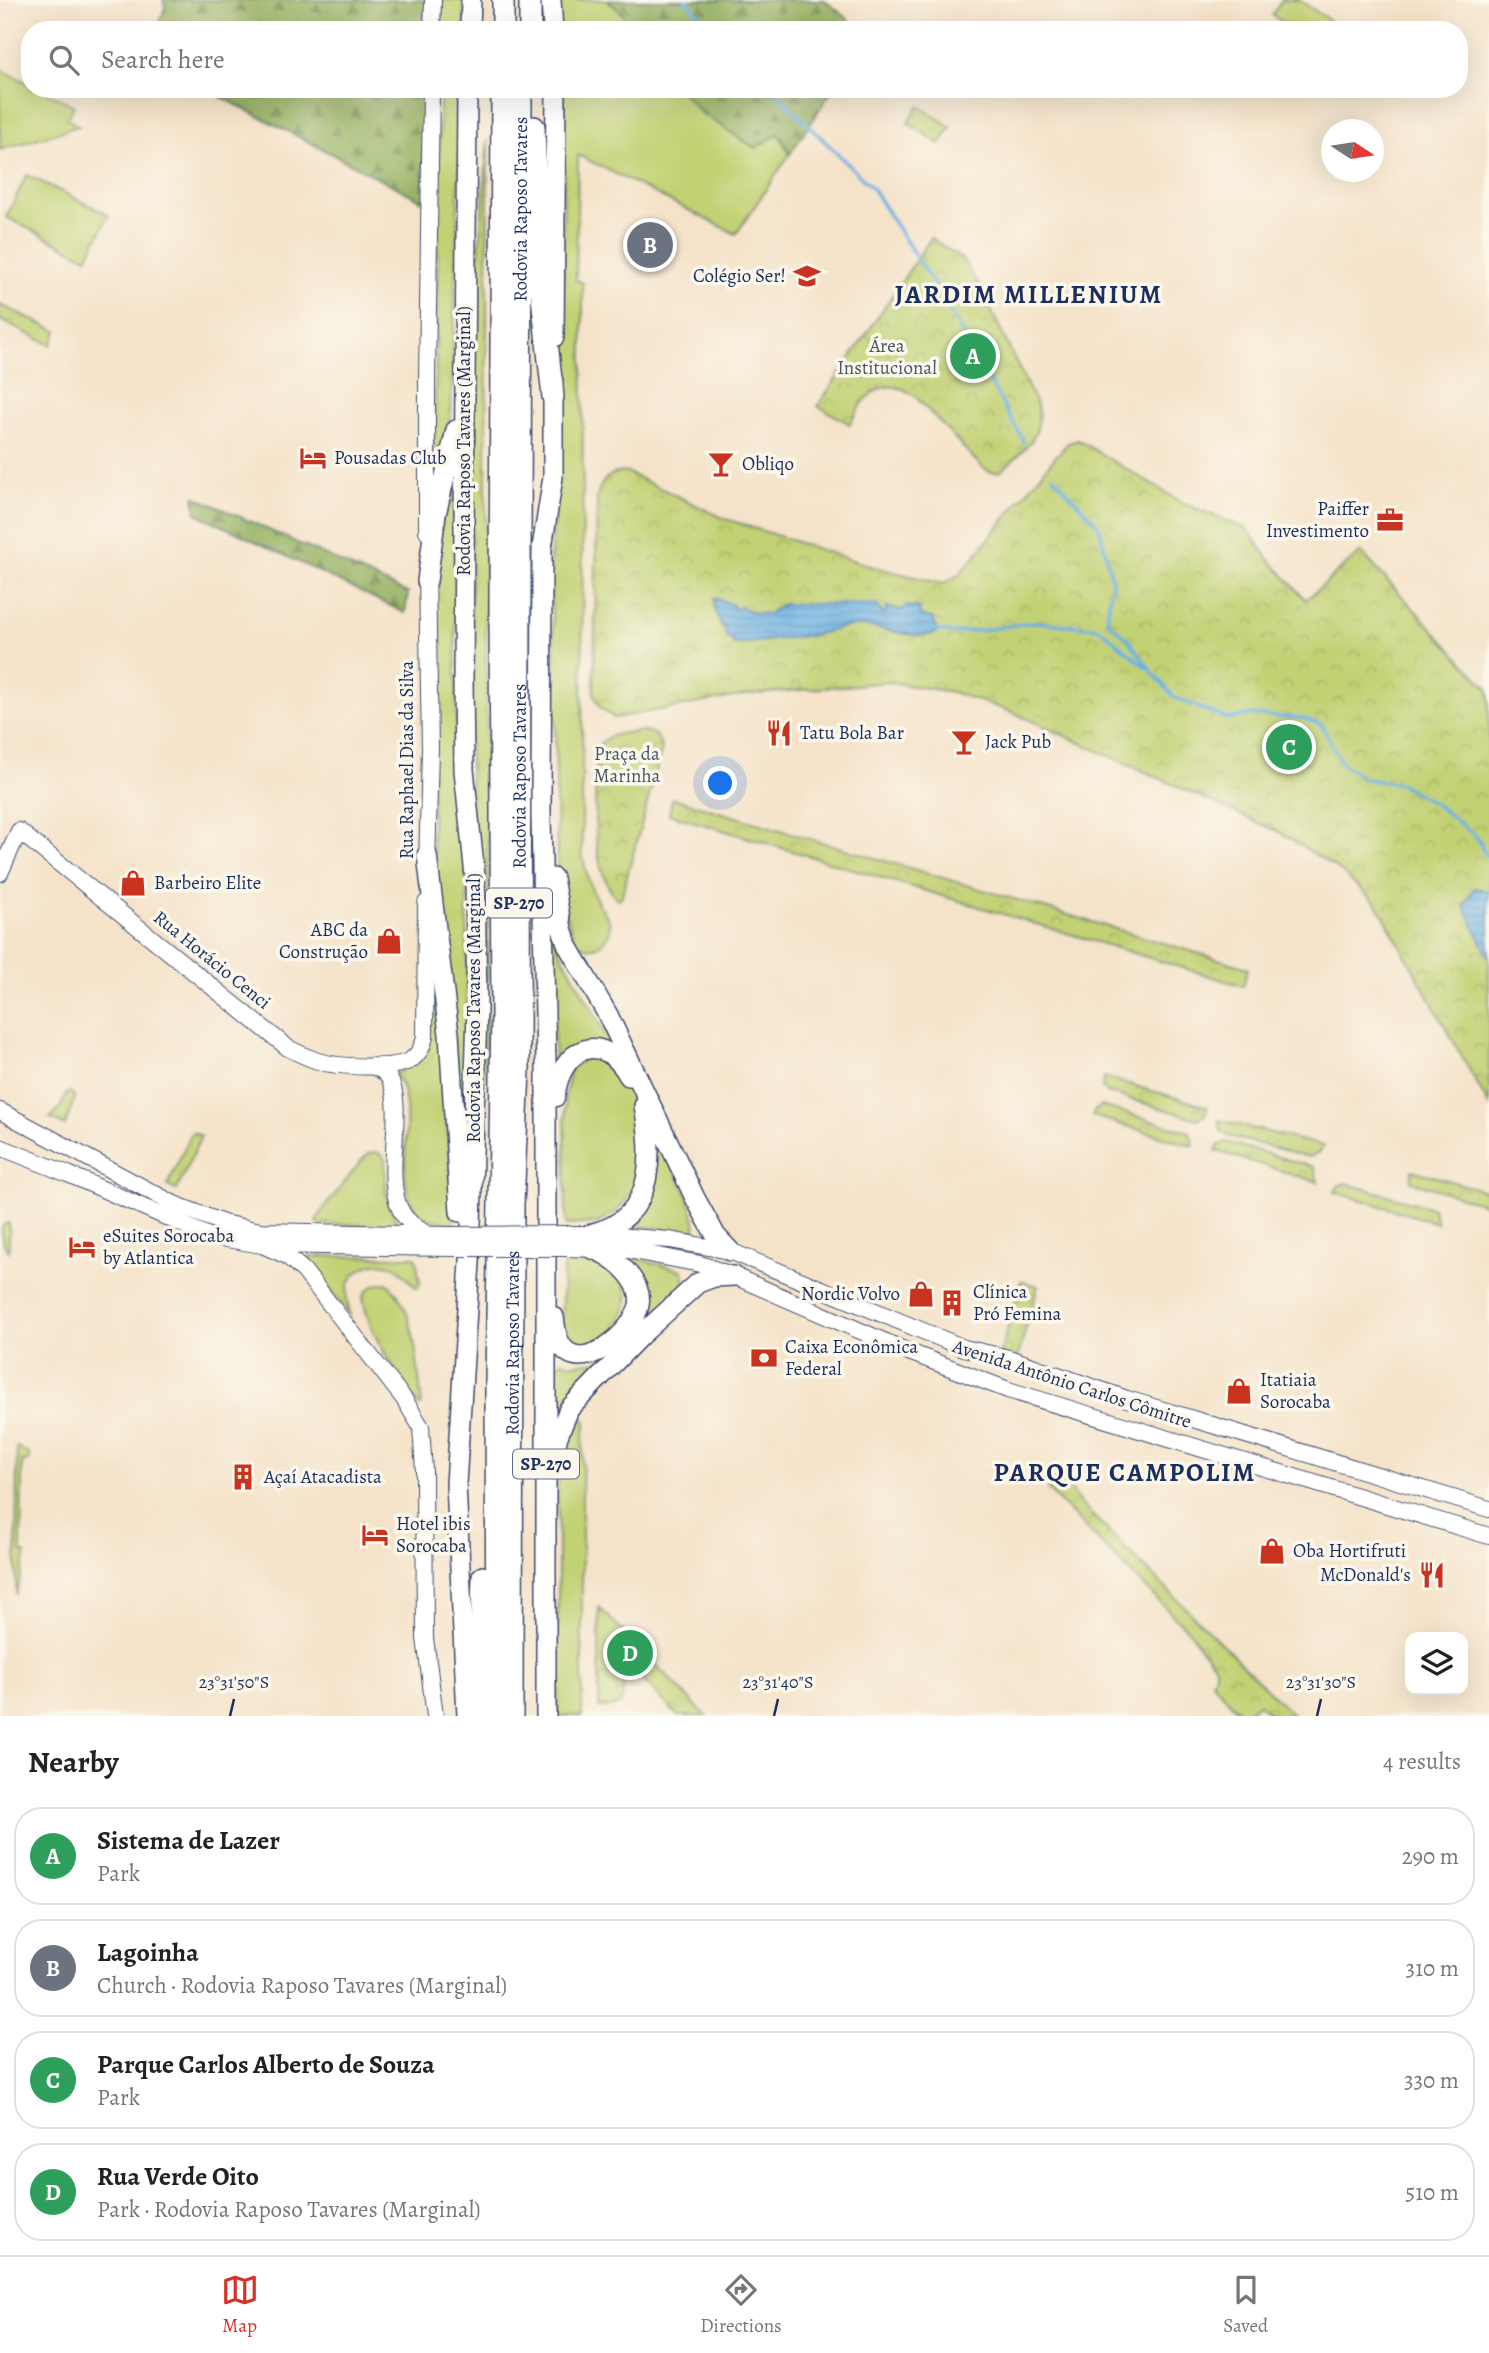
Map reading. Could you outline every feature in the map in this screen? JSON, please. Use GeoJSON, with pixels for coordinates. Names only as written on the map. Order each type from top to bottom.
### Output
{"type":"FeatureCollection","features":[{"type":"Feature","properties":{"kind":"highway"},"geometry":{"type":"LineString","coordinates":[[470,21],[471,0]]}},
{"type":"Feature","properties":{"kind":"highway"},"geometry":{"type":"LineString","coordinates":[[503,0],[503,21]]}},
{"type":"Feature","properties":{"kind":"highway"},"geometry":{"type":"LineString","coordinates":[[521,0],[521,21]]}},
{"type":"Feature","properties":{"kind":"highway"},"geometry":{"type":"LineString","coordinates":[[530,0],[530,21]]}},
{"type":"Feature","properties":{"kind":"highway"},"geometry":{"type":"LineString","coordinates":[[551,0],[552,21]]}},
{"type":"Feature","properties":{"kind":"highway","name":"Rodovia Raposo Tavares (Marginal)"},"geometry":{"type":"LineString","coordinates":[[467,98],[464,770],[475,876],[477,1008],[474,1139],[456,1484],[467,1716]]}},
{"type":"Feature","properties":{"kind":"highway","name":"Rodovia Raposo Tavares"},"geometry":{"type":"LineString","coordinates":[[497,1716],[495,1382],[502,1016],[502,98]]}},
{"type":"Feature","properties":{"kind":"highway","name":"Rodovia Raposo Tavares"},"geometry":{"type":"LineString","coordinates":[[512,1716],[513,1205],[519,1014],[521,98]]}},
{"type":"Feature","properties":{"kind":"highway"},"geometry":{"type":"LineString","coordinates":[[532,98],[539,269],[553,397]]}},
{"type":"Feature","properties":{"kind":"highway","name":"SP-270"},"geometry":{"type":"LineString","coordinates":[[546,1716],[546,1064],[541,814],[541,548],[553,477],[556,98]]}},
{"type":"Feature","properties":{"kind":"highway"},"geometry":{"type":"LineString","coordinates":[[427,581],[436,514],[459,415],[464,367]]}},
{"type":"Feature","properties":{"kind":"highway","name":"SP-270"},"geometry":{"type":"LineString","coordinates":[[542,698],[553,884],[562,929],[568,946],[608,1015],[695,1198],[716,1236],[730,1251]]}},
{"type":"Feature","properties":{"kind":"highway"},"geometry":{"type":"LineString","coordinates":[[427,855],[449,1034],[466,1320]]}},
{"type":"Feature","properties":{"kind":"highway"},"geometry":{"type":"LineString","coordinates":[[545,1213],[552,1300],[559,1342],[569,1353],[583,1356],[603,1350],[618,1338],[631,1322],[639,1305],[636,1284],[627,1272],[591,1241],[628,1214],[641,1196],[648,1174],[648,1128],[643,1106],[622,1064],[611,1054],[589,1048],[576,1051],[563,1066],[556,1084],[546,1181]]}},
{"type":"Feature","properties":{"kind":"highway"},"geometry":{"type":"LineString","coordinates":[[547,1580],[551,1468],[558,1436],[569,1409],[686,1293],[706,1279],[734,1276]]}},
{"type":"Feature","properties":{"kind":"highway"},"geometry":{"type":"LineString","coordinates":[[479,1716],[485,1508],[495,1382]]}},
{"type":"Feature","properties":{"kind":"main road"},"geometry":{"type":"LineString","coordinates":[[432,21],[433,0]]}},
{"type":"Feature","properties":{"kind":"main road","name":"Rua Raphael Dias da Silva"},"geometry":{"type":"LineString","coordinates":[[369,1066],[404,1063],[417,1054],[424,1043],[430,749],[427,581],[431,98]]}},
{"type":"Feature","properties":{"kind":"main road","name":"Rua Horácio Cenci"},"geometry":{"type":"LineString","coordinates":[[8,856],[19,831],[288,1048],[321,1063],[369,1066]]}},
{"type":"Feature","properties":{"kind":"main road"},"geometry":{"type":"LineString","coordinates":[[0,873],[8,856],[16,849],[25,846],[44,850]]}},
{"type":"Feature","properties":{"kind":"main road"},"geometry":{"type":"LineString","coordinates":[[369,1066],[384,1072],[393,1088],[393,1159],[399,1207],[405,1217],[428,1235]]}},
{"type":"Feature","properties":{"kind":"main road"},"geometry":{"type":"LineString","coordinates":[[0,1111],[174,1204],[223,1223],[260,1231],[382,1240],[428,1235],[450,1241]]}},
{"type":"Feature","properties":{"kind":"main road"},"geometry":{"type":"LineString","coordinates":[[0,1147],[209,1236],[262,1245],[382,1240],[450,1241]]}},
{"type":"Feature","properties":{"kind":"main road","name":"Avenida Antônio Carlos Cômitre"},"geometry":{"type":"LineString","coordinates":[[450,1241],[670,1240],[730,1251],[964,1348],[1009,1358],[1127,1399],[1489,1509]]}},
{"type":"Feature","properties":{"kind":"main road","name":"Avenida Antônio Carlos Cômitre"},"geometry":{"type":"LineString","coordinates":[[591,1241],[700,1264],[734,1276],[909,1352],[1008,1390],[1489,1536]]}},
{"type":"Feature","properties":{"kind":"main road"},"geometry":{"type":"LineString","coordinates":[[262,1245],[287,1256],[304,1271],[404,1399],[421,1427],[424,1461],[425,1638],[435,1716]]}},
{"type":"Feature","properties":{"kind":"green space"},"geometry":{"type":"Polygon","coordinates":[[[163,0],[427,0],[426,21],[160,21],[165,7],[163,0]]]}},
{"type":"Feature","properties":{"kind":"green space"},"geometry":{"type":"Polygon","coordinates":[[[442,0],[465,0],[464,21],[441,21],[442,0]]]}},
{"type":"Feature","properties":{"kind":"green space"},"geometry":{"type":"Polygon","coordinates":[[[557,0],[607,0],[622,13],[625,21],[558,21],[557,0]]]}},
{"type":"Feature","properties":{"kind":"green space"},"geometry":{"type":"Polygon","coordinates":[[[607,0],[824,0],[849,21],[625,21],[622,13],[607,0]]]}},
{"type":"Feature","properties":{"kind":"green space"},"geometry":{"type":"Polygon","coordinates":[[[1282,0],[1299,0],[1329,20],[1281,21],[1272,15],[1282,0]]]}},
{"type":"Feature","properties":{"kind":"green space"},"geometry":{"type":"Polygon","coordinates":[[[0,69],[21,80],[21,98],[58,98],[74,106],[67,119],[79,126],[0,150],[0,69]]]}},
{"type":"Feature","properties":{"kind":"green space"},"geometry":{"type":"Polygon","coordinates":[[[223,98],[425,98],[423,201],[223,98]]]}},
{"type":"Feature","properties":{"kind":"green space"},"geometry":{"type":"Polygon","coordinates":[[[440,98],[462,98],[451,414],[434,476],[440,98]]]}},
{"type":"Feature","properties":{"kind":"green space"},"geometry":{"type":"Polygon","coordinates":[[[562,98],[688,98],[700,112],[755,148],[779,133],[790,154],[736,234],[578,155],[576,280],[583,283],[582,853],[592,889],[610,925],[607,938],[598,946],[592,947],[581,946],[575,942],[560,895],[557,857],[554,642],[549,574],[561,434],[562,98]]]}},
{"type":"Feature","properties":{"kind":"green space"},"geometry":{"type":"Polygon","coordinates":[[[688,98],[827,98],[790,154],[779,134],[755,148],[700,112],[688,98]]]}},
{"type":"Feature","properties":{"kind":"green space"},"geometry":{"type":"Polygon","coordinates":[[[919,106],[951,127],[940,144],[908,123],[919,106]]]}},
{"type":"Feature","properties":{"kind":"green space"},"geometry":{"type":"Polygon","coordinates":[[[488,139],[488,964],[480,1123],[469,735],[475,303],[488,139]]]}},
{"type":"Feature","properties":{"kind":"green space"},"geometry":{"type":"Polygon","coordinates":[[[27,175],[109,215],[87,258],[6,217],[27,175]]]}},
{"type":"Feature","properties":{"kind":"green space","name":"Área Institucional"},"geometry":{"type":"Polygon","coordinates":[[[931,238],[962,259],[981,289],[1037,406],[1039,417],[1035,435],[1024,450],[1001,471],[992,472],[982,466],[915,396],[904,390],[894,387],[876,391],[862,404],[850,424],[818,406],[931,238]]]}},
{"type":"Feature","properties":{"kind":"green space"},"geometry":{"type":"Polygon","coordinates":[[[0,305],[57,331],[51,345],[0,320],[0,305]]]}},
{"type":"Feature","properties":{"kind":"green space"},"geometry":{"type":"Polygon","coordinates":[[[1078,440],[1183,503],[1247,529],[1269,559],[1306,600],[1361,552],[1489,690],[1489,1105],[1377,904],[1338,869],[1281,833],[1012,712],[952,692],[889,682],[746,695],[614,718],[601,708],[594,695],[597,499],[600,487],[610,476],[626,472],[723,518],[870,566],[943,584],[961,573],[1056,456],[1068,443],[1078,440]]]}},
{"type":"Feature","properties":{"kind":"green space"},"geometry":{"type":"Polygon","coordinates":[[[452,481],[457,770],[467,881],[465,1108],[461,1107],[432,836],[433,556],[452,481]]]}},
{"type":"Feature","properties":{"kind":"green space"},"geometry":{"type":"Polygon","coordinates":[[[194,496],[408,593],[405,613],[196,513],[194,496]]]}},
{"type":"Feature","properties":{"kind":"green space","name":"Praça da Marinha"},"geometry":{"type":"Polygon","coordinates":[[[641,731],[656,736],[662,749],[621,898],[617,899],[601,868],[597,849],[596,752],[608,737],[641,731]]]}},
{"type":"Feature","properties":{"kind":"green space"},"geometry":{"type":"Polygon","coordinates":[[[672,798],[1248,968],[1243,986],[669,814],[672,798]]]}},
{"type":"Feature","properties":{"kind":"green space"},"geometry":{"type":"Polygon","coordinates":[[[549,925],[563,957],[612,1046],[555,1061],[549,925]]]}},
{"type":"Feature","properties":{"kind":"green space"},"geometry":{"type":"Polygon","coordinates":[[[437,973],[454,1223],[428,1219],[413,1206],[406,1187],[406,1114],[403,1091],[394,1073],[402,1071],[433,1017],[434,976],[437,973]]]}},
{"type":"Feature","properties":{"kind":"green space"},"geometry":{"type":"Polygon","coordinates":[[[586,1057],[599,1059],[622,1074],[641,1115],[642,1164],[636,1187],[617,1211],[597,1223],[566,1225],[565,1096],[571,1069],[586,1057]]]}},
{"type":"Feature","properties":{"kind":"green space"},"geometry":{"type":"Polygon","coordinates":[[[1104,1077],[1208,1107],[1205,1115],[1197,1119],[1109,1093],[1102,1087],[1104,1077]]]}},
{"type":"Feature","properties":{"kind":"green space"},"geometry":{"type":"Polygon","coordinates":[[[71,1092],[75,1097],[65,1126],[50,1118],[60,1108],[66,1094],[71,1092]]]}},
{"type":"Feature","properties":{"kind":"green space"},"geometry":{"type":"Polygon","coordinates":[[[1102,1106],[1190,1132],[1194,1146],[1092,1116],[1095,1110],[1102,1106]]]}},
{"type":"Feature","properties":{"kind":"green space"},"geometry":{"type":"Polygon","coordinates":[[[1219,1120],[1324,1146],[1309,1157],[1228,1136],[1221,1131],[1219,1120]]]}},
{"type":"Feature","properties":{"kind":"green space"},"geometry":{"type":"Polygon","coordinates":[[[192,1132],[201,1136],[177,1190],[167,1186],[192,1132]]]}},
{"type":"Feature","properties":{"kind":"green space"},"geometry":{"type":"Polygon","coordinates":[[[654,1135],[661,1141],[693,1211],[695,1228],[691,1233],[651,1227],[626,1228],[654,1135]]]}},
{"type":"Feature","properties":{"kind":"green space"},"geometry":{"type":"Polygon","coordinates":[[[1226,1142],[1314,1167],[1318,1182],[1216,1151],[1219,1145],[1226,1142]]]}},
{"type":"Feature","properties":{"kind":"green space"},"geometry":{"type":"Polygon","coordinates":[[[376,1152],[385,1159],[386,1194],[397,1224],[316,1222],[362,1160],[368,1154],[376,1152]]]}},
{"type":"Feature","properties":{"kind":"green space"},"geometry":{"type":"Polygon","coordinates":[[[1412,1170],[1489,1192],[1489,1206],[1411,1181],[1412,1170]]]}},
{"type":"Feature","properties":{"kind":"green space"},"geometry":{"type":"Polygon","coordinates":[[[1345,1183],[1433,1208],[1437,1223],[1335,1192],[1338,1186],[1345,1183]]]}},
{"type":"Feature","properties":{"kind":"green space"},"geometry":{"type":"Polygon","coordinates":[[[9,1223],[9,1251],[3,1242],[2,1232],[3,1225],[9,1223]]]}},
{"type":"Feature","properties":{"kind":"green space"},"geometry":{"type":"Polygon","coordinates":[[[310,1256],[416,1257],[420,1283],[417,1288],[393,1266],[377,1264],[363,1268],[352,1278],[349,1285],[347,1298],[350,1315],[309,1263],[310,1256]]]}},
{"type":"Feature","properties":{"kind":"green space"},"geometry":{"type":"Polygon","coordinates":[[[633,1258],[682,1270],[685,1280],[682,1287],[562,1405],[555,1417],[556,1366],[562,1361],[571,1364],[601,1361],[612,1353],[648,1304],[649,1291],[644,1279],[630,1262],[633,1258]]]}},
{"type":"Feature","properties":{"kind":"green space"},"geometry":{"type":"Polygon","coordinates":[[[564,1259],[597,1262],[615,1272],[625,1285],[627,1300],[615,1328],[602,1338],[587,1344],[571,1344],[561,1321],[564,1259]]]}},
{"type":"Feature","properties":{"kind":"green space"},"geometry":{"type":"Polygon","coordinates":[[[1021,1281],[1038,1286],[1017,1360],[1000,1355],[1021,1281]]]}},
{"type":"Feature","properties":{"kind":"green space"},"geometry":{"type":"Polygon","coordinates":[[[387,1283],[397,1294],[410,1323],[417,1357],[422,1405],[419,1406],[385,1353],[365,1309],[365,1293],[373,1286],[387,1283]]]}},
{"type":"Feature","properties":{"kind":"green space"},"geometry":{"type":"Polygon","coordinates":[[[582,1417],[586,1422],[582,1491],[582,1716],[558,1716],[558,1484],[570,1439],[582,1417]]]}},
{"type":"Feature","properties":{"kind":"green space"},"geometry":{"type":"Polygon","coordinates":[[[17,1447],[29,1454],[30,1460],[22,1463],[21,1551],[26,1554],[16,1595],[17,1447]]]}},
{"type":"Feature","properties":{"kind":"green space"},"geometry":{"type":"Polygon","coordinates":[[[1058,1475],[1063,1475],[1079,1502],[1294,1716],[1272,1716],[1258,1703],[1242,1716],[1212,1682],[1214,1664],[1192,1634],[1048,1490],[1058,1475]]]}},
{"type":"Feature","properties":{"kind":"green space"},"geometry":{"type":"Polygon","coordinates":[[[599,1607],[706,1716],[678,1716],[634,1671],[625,1682],[621,1703],[615,1707],[599,1707],[599,1607]]]}},
{"type":"Feature","properties":{"kind":"water"},"geometry":{"type":"Polygon","coordinates":[[[714,598],[732,604],[735,609],[741,607],[751,612],[768,614],[783,604],[876,604],[883,614],[887,611],[886,607],[901,610],[907,606],[920,608],[920,616],[932,618],[938,631],[912,635],[854,626],[813,635],[733,645],[733,639],[726,638],[725,628],[715,611],[714,598]]]}},
{"type":"Feature","properties":{"kind":"water"},"geometry":{"type":"Polygon","coordinates":[[[1474,888],[1489,891],[1489,958],[1464,905],[1474,888]]]}},
{"type":"Feature","properties":{"kind":"waterway"},"geometry":{"type":"LineString","coordinates":[[686,0],[704,21]]}},
{"type":"Feature","properties":{"kind":"waterway"},"geometry":{"type":"LineString","coordinates":[[781,98],[872,188],[943,299],[1024,442]]}},
{"type":"Feature","properties":{"kind":"waterway"},"geometry":{"type":"LineString","coordinates":[[1053,476],[1099,526],[1112,580],[1107,621],[1127,638],[1175,698],[1228,719],[1250,715],[1302,718],[1322,725],[1341,763],[1366,779],[1401,784],[1435,804],[1471,832],[1489,858]]}},
{"type":"Feature","properties":{"kind":"waterway"},"geometry":{"type":"LineString","coordinates":[[937,630],[953,633],[1035,622],[1099,628],[1147,668]]}},
{"type":"Feature","properties":{"kind":"place","name":"Lagoinha"},"geometry":{"type":"Point","coordinates":[650,245]}},
{"type":"Feature","properties":{"kind":"place","name":"Colégio Ser!"},"geometry":{"type":"Point","coordinates":[807,276]}},
{"type":"Feature","properties":{"kind":"place","name":"Sistema de Lazer"},"geometry":{"type":"Point","coordinates":[973,356]}},
{"type":"Feature","properties":{"kind":"place","name":"Pousadas Club"},"geometry":{"type":"Point","coordinates":[313,458]}},
{"type":"Feature","properties":{"kind":"place","name":"Obliqo"},"geometry":{"type":"Point","coordinates":[721,464]}},
{"type":"Feature","properties":{"kind":"place","name":"Paiffer Investimento"},"geometry":{"type":"Point","coordinates":[1390,520]}},
{"type":"Feature","properties":{"kind":"place","name":"Tatu Bola Bar"},"geometry":{"type":"Point","coordinates":[779,733]}},
{"type":"Feature","properties":{"kind":"place","name":"Jack Pub"},"geometry":{"type":"Point","coordinates":[964,742]}},
{"type":"Feature","properties":{"kind":"place","name":"Parque Carlos Alberto de Souza"},"geometry":{"type":"Point","coordinates":[1289,747]}},
{"type":"Feature","properties":{"kind":"place","name":"Barbeiro Elite"},"geometry":{"type":"Point","coordinates":[133,883]}},
{"type":"Feature","properties":{"kind":"place","name":"ABC da Construção"},"geometry":{"type":"Point","coordinates":[389,941]}},
{"type":"Feature","properties":{"kind":"place","name":"eSuites Sorocaba by Atlantica"},"geometry":{"type":"Point","coordinates":[82,1247]}},
{"type":"Feature","properties":{"kind":"place","name":"Nordic Volvo"},"geometry":{"type":"Point","coordinates":[921,1294]}},
{"type":"Feature","properties":{"kind":"place","name":"Clínica Pró Femina"},"geometry":{"type":"Point","coordinates":[952,1303]}},
{"type":"Feature","properties":{"kind":"place","name":"Caixa Econômica Federal"},"geometry":{"type":"Point","coordinates":[764,1358]}},
{"type":"Feature","properties":{"kind":"place","name":"Itatiaia Sorocaba"},"geometry":{"type":"Point","coordinates":[1239,1391]}},
{"type":"Feature","properties":{"kind":"place","name":"Açaí Atacadista"},"geometry":{"type":"Point","coordinates":[243,1477]}},
{"type":"Feature","properties":{"kind":"place","name":"Hotel ibis Sorocaba"},"geometry":{"type":"Point","coordinates":[375,1535]}},
{"type":"Feature","properties":{"kind":"place","name":"Oba Hortifruti"},"geometry":{"type":"Point","coordinates":[1272,1551]}},
{"type":"Feature","properties":{"kind":"place","name":"McDonald's"},"geometry":{"type":"Point","coordinates":[1432,1575]}},
{"type":"Feature","properties":{"kind":"place","name":"Rua Verde Oito"},"geometry":{"type":"Point","coordinates":[630,1653]}},
{"type":"Feature","properties":{"kind":"district","name":"JARDIM MILLENIUM"},"geometry":{"type":"Point","coordinates":[1029,294]}},
{"type":"Feature","properties":{"kind":"district","name":"PARQUE CAMPOLIM"},"geometry":{"type":"Point","coordinates":[1125,1472]}}]}
